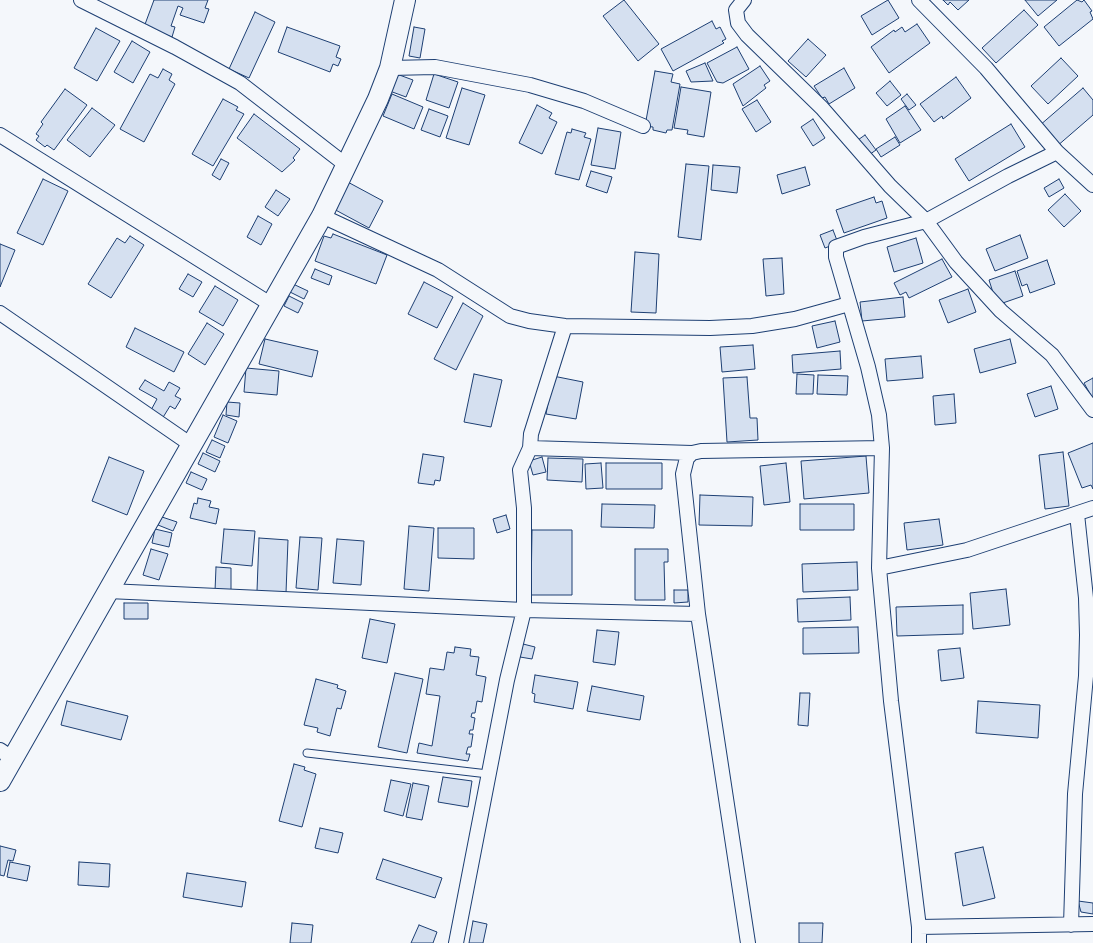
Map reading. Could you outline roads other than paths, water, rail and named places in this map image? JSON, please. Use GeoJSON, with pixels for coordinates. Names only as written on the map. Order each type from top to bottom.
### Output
{"type":"FeatureCollection","features":[{"type":"Feature","properties":{"kind":"street"},"geometry":{"type":"LineString","coordinates":[[80,0],[175,47],[240,83],[346,165]]}},
{"type":"Feature","properties":{"kind":"street"},"geometry":{"type":"LineString","coordinates":[[0,781],[6,754],[108,591],[193,446],[322,216],[378,99],[390,68],[405,0]]}},
{"type":"Feature","properties":{"kind":"street"},"geometry":{"type":"LineString","coordinates":[[744,0],[736,10],[738,22],[748,35],[822,108],[890,186],[926,222],[956,262],[1001,311],[1052,355],[1093,410]]}},
{"type":"Feature","properties":{"kind":"street"},"geometry":{"type":"LineString","coordinates":[[919,0],[986,68],[1057,152],[1093,184]]}},
{"type":"Feature","properties":{"kind":"street"},"geometry":{"type":"LineString","coordinates":[[390,68],[435,67],[530,85],[584,102],[642,126]]}},
{"type":"Feature","properties":{"kind":"street"},"geometry":{"type":"LineString","coordinates":[[0,135],[272,305]]}},
{"type":"Feature","properties":{"kind":"street"},"geometry":{"type":"LineString","coordinates":[[919,943],[919,926],[891,701],[879,568],[882,448],[879,415],[875,392],[836,257],[836,247],[864,237],[926,222],[1008,176],[1057,152]]}},
{"type":"Feature","properties":{"kind":"street"},"geometry":{"type":"LineString","coordinates":[[322,216],[438,270],[510,316],[565,326],[710,328],[752,326],[795,319],[849,304]]}},
{"type":"Feature","properties":{"kind":"street"},"geometry":{"type":"LineString","coordinates":[[0,313],[193,446]]}},
{"type":"Feature","properties":{"kind":"street"},"geometry":{"type":"LineString","coordinates":[[456,943],[507,680],[524,610],[524,508],[520,470],[530,448],[531,434],[565,326]]}},
{"type":"Feature","properties":{"kind":"street"},"geometry":{"type":"LineString","coordinates":[[530,448],[692,453],[701,451],[882,448]]}},
{"type":"Feature","properties":{"kind":"street"},"geometry":{"type":"LineString","coordinates":[[692,453],[687,458],[683,474],[698,614],[748,943]]}},
{"type":"Feature","properties":{"kind":"street"},"geometry":{"type":"LineString","coordinates":[[879,568],[967,550],[1093,508]]}},
{"type":"Feature","properties":{"kind":"street"},"geometry":{"type":"LineString","coordinates":[[1071,925],[1075,794],[1086,676],[1087,635],[1086,598],[1076,514]]}},
{"type":"Feature","properties":{"kind":"street"},"geometry":{"type":"LineString","coordinates":[[108,591],[524,610],[698,614]]}},
{"type":"Feature","properties":{"kind":"street"},"geometry":{"type":"LineString","coordinates":[[919,926],[1093,924]]}},
{"type":"Feature","properties":{"kind":"lane"},"geometry":{"type":"LineString","coordinates":[[307,753],[488,774]]}}]}
